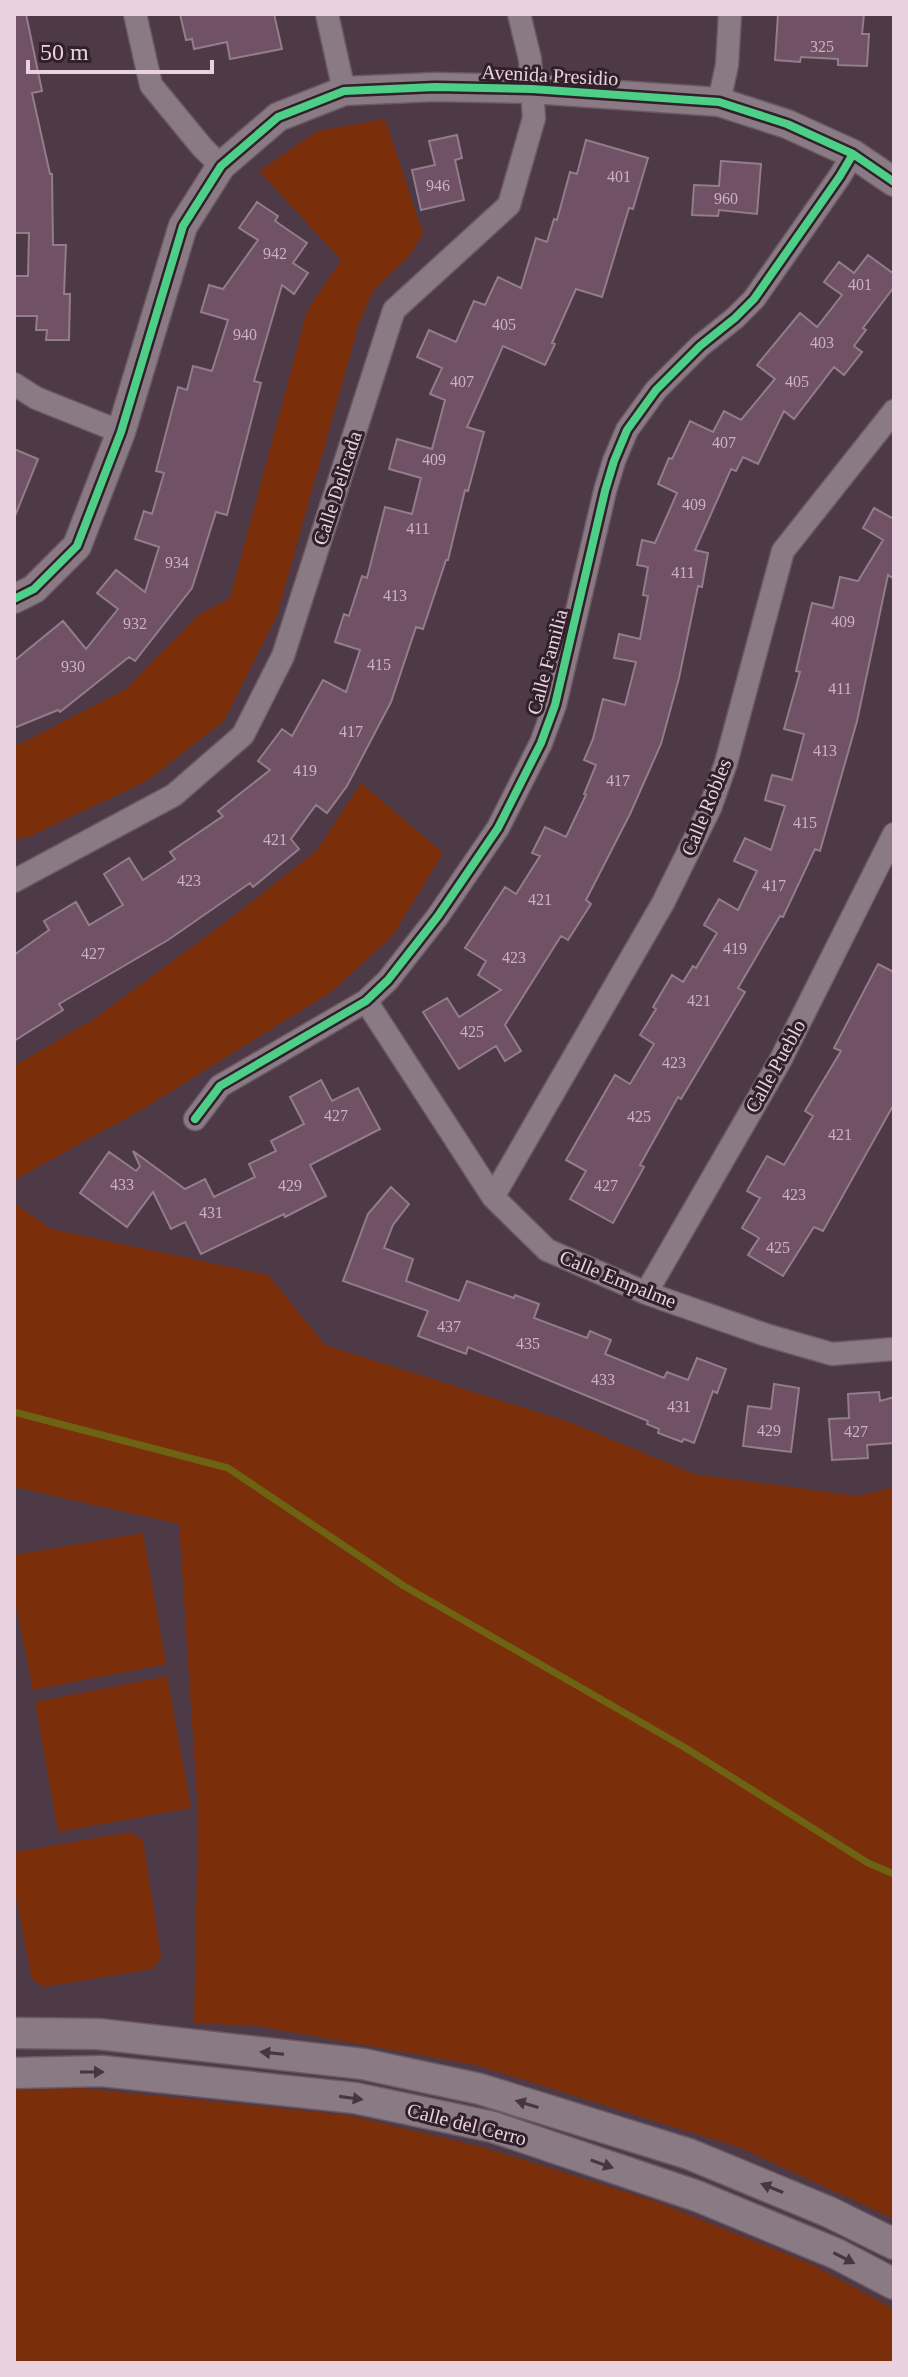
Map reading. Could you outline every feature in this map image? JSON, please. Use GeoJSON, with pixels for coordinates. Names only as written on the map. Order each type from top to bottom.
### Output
{"type":"FeatureCollection","features":[{"type":"Feature","properties":{"kind":"main road","name":"Calle del Cerro"},"geometry":{"type":"LineString","coordinates":[[14,2033],[98,2034],[363,2064],[480,2089],[689,2154],[829,2212],[894,2244]]}},
{"type":"Feature","properties":{"kind":"main road","name":"Calle del Cerro"},"geometry":{"type":"LineString","coordinates":[[14,2073],[102,2071],[355,2098],[493,2127],[697,2196],[837,2254],[894,2284]]}},
{"type":"Feature","properties":{"kind":"street"},"geometry":{"type":"LineString","coordinates":[[135,14],[151,85],[221,166]]}},
{"type":"Feature","properties":{"kind":"street"},"geometry":{"type":"LineString","coordinates":[[327,14],[344,91]]}},
{"type":"Feature","properties":{"kind":"street","name":"Calle Delicada"},"geometry":{"type":"LineString","coordinates":[[14,881],[174,795],[243,735],[283,656],[394,310],[509,205],[534,118],[530,59],[519,14]]}},
{"type":"Feature","properties":{"kind":"street"},"geometry":{"type":"LineString","coordinates":[[719,102],[727,65],[730,14]]}},
{"type":"Feature","properties":{"kind":"street","name":"Avenida Presidio"},"geometry":{"type":"LineString","coordinates":[[14,599],[34,589],[77,546],[121,432],[183,226],[221,166],[278,117],[344,91],[435,87],[532,89],[719,102],[787,124],[853,154],[894,182]]}},
{"type":"Feature","properties":{"kind":"street","name":"Calle Familia"},"geometry":{"type":"LineString","coordinates":[[195,1119],[220,1086],[366,1001],[388,980],[438,916],[498,828],[541,743],[555,705],[605,491],[627,430],[656,390],[754,299],[853,154]]}},
{"type":"Feature","properties":{"kind":"street"},"geometry":{"type":"LineString","coordinates":[[14,384],[36,398],[121,432]]}},
{"type":"Feature","properties":{"kind":"street","name":"Calle Robles"},"geometry":{"type":"LineString","coordinates":[[493,1197],[663,903],[710,808],[726,763],[783,551],[894,411]]}},
{"type":"Feature","properties":{"kind":"street","name":"Calle Pueblo"},"geometry":{"type":"LineString","coordinates":[[646,1293],[780,1061],[894,834]]}},
{"type":"Feature","properties":{"kind":"street","name":"Calle Empalme"},"geometry":{"type":"LineString","coordinates":[[366,1001],[493,1197],[547,1250],[646,1293],[766,1335],[832,1354],[894,1349]]}},
{"type":"Feature","properties":{"kind":"shaded area"},"geometry":{"type":"Polygon","coordinates":[[[385,119],[423,234],[409,256],[373,291],[359,323],[277,615],[224,721],[145,782],[28,837],[14,839],[14,745],[126,689],[198,615],[230,598],[307,311],[341,260],[259,171],[317,131],[385,119]]]}},
{"type":"Feature","properties":{"kind":"shaded area"},"geometry":{"type":"Polygon","coordinates":[[[361,783],[443,853],[393,935],[331,992],[141,1110],[14,1180],[14,1066],[94,1019],[317,850],[361,783]]]}},
{"type":"Feature","properties":{"kind":"shaded area"},"geometry":{"type":"Polygon","coordinates":[[[14,1203],[51,1229],[268,1275],[325,1345],[572,1423],[694,1474],[858,1496],[894,1487],[894,2219],[741,2148],[476,2065],[257,2026],[194,2023],[198,1813],[179,1524],[14,1487],[14,1203]]]}},
{"type":"Feature","properties":{"kind":"shaded area"},"geometry":{"type":"Polygon","coordinates":[[[143,1533],[166,1664],[33,1690],[14,1596],[14,1555],[143,1533]]]}},
{"type":"Feature","properties":{"kind":"shaded area"},"geometry":{"type":"Polygon","coordinates":[[[167,1676],[191,1808],[58,1832],[35,1702],[167,1676]]]}},
{"type":"Feature","properties":{"kind":"shaded area"},"geometry":{"type":"Polygon","coordinates":[[[130,1832],[143,1840],[161,1956],[153,1969],[43,1987],[32,1979],[14,1888],[14,1855],[16,1852],[130,1832]]]}},
{"type":"Feature","properties":{"kind":"shaded area"},"geometry":{"type":"Polygon","coordinates":[[[80,2088],[348,2115],[482,2147],[655,2201],[809,2263],[894,2309],[894,2363],[14,2363],[14,2090],[80,2088]]]}},
{"type":"Feature","properties":{"kind":"building"},"geometry":{"type":"Polygon","coordinates":[[[14,14],[26,14],[42,91],[32,93],[52,174],[53,245],[66,245],[64,294],[70,294],[69,340],[46,340],[47,330],[36,330],[37,316],[14,316],[14,276],[28,276],[29,233],[14,233],[14,14]]]}},
{"type":"Feature","properties":{"kind":"building"},"geometry":{"type":"Polygon","coordinates":[[[180,14],[274,14],[282,49],[230,59],[227,42],[194,49],[192,39],[186,40],[180,14]]]}},
{"type":"Feature","properties":{"kind":"building"},"geometry":{"type":"Polygon","coordinates":[[[778,14],[864,14],[862,34],[869,34],[867,66],[838,65],[838,59],[801,57],[800,62],[775,60],[778,14]]]}},
{"type":"Feature","properties":{"kind":"building"},"geometry":{"type":"Polygon","coordinates":[[[457,135],[462,158],[455,160],[464,200],[421,210],[412,170],[435,165],[429,141],[457,135]]]}},
{"type":"Feature","properties":{"kind":"building"},"geometry":{"type":"Polygon","coordinates":[[[586,140],[648,158],[602,297],[576,289],[545,365],[503,346],[467,427],[484,432],[468,491],[465,490],[448,560],[423,629],[416,627],[391,702],[347,786],[327,813],[316,805],[291,839],[299,849],[253,887],[250,883],[168,940],[59,1004],[63,1010],[14,1041],[14,955],[49,930],[44,921],[76,902],[89,925],[123,905],[104,874],[129,858],[143,880],[175,859],[170,852],[223,816],[218,811],[270,770],[258,761],[282,729],[292,736],[323,680],[346,692],[360,650],[335,642],[344,614],[349,616],[362,576],[367,578],[385,507],[412,514],[421,478],[389,469],[397,439],[432,449],[445,400],[430,394],[442,368],[417,357],[429,330],[456,342],[474,301],[485,305],[498,277],[521,288],[536,238],[547,242],[554,219],[557,220],[570,172],[577,174],[586,140]]]}},
{"type":"Feature","properties":{"kind":"building"},"geometry":{"type":"Polygon","coordinates":[[[721,161],[761,164],[757,214],[719,210],[718,216],[692,215],[694,185],[719,186],[721,161]]]}},
{"type":"Feature","properties":{"kind":"building"},"geometry":{"type":"Polygon","coordinates":[[[257,202],[278,216],[275,221],[307,243],[293,263],[308,273],[294,294],[282,285],[254,381],[261,383],[227,515],[216,512],[192,588],[135,661],[129,657],[60,712],[58,710],[14,728],[14,661],[63,621],[86,649],[118,609],[97,593],[116,570],[145,592],[159,547],[135,539],[144,511],[152,514],[164,473],[156,471],[178,387],[187,390],[193,366],[212,371],[228,320],[201,312],[209,285],[223,289],[258,240],[239,228],[257,202]]]}},
{"type":"Feature","properties":{"kind":"building"},"geometry":{"type":"Polygon","coordinates":[[[868,255],[894,274],[894,287],[863,328],[866,330],[854,346],[862,352],[844,375],[834,367],[794,419],[784,411],[758,464],[743,457],[736,471],[731,469],[695,550],[708,553],[661,744],[586,900],[591,904],[568,940],[561,936],[505,1025],[521,1051],[505,1061],[496,1046],[459,1069],[423,1012],[447,998],[459,1017],[501,990],[478,975],[486,961],[465,948],[505,887],[516,894],[540,856],[532,853],[545,827],[566,837],[596,765],[584,760],[603,699],[625,705],[636,662],[614,658],[619,634],[640,639],[648,596],[643,595],[648,567],[637,565],[642,540],[655,543],[677,493],[658,484],[669,458],[672,459],[690,421],[713,432],[724,411],[741,420],[775,379],[757,365],[800,313],[817,327],[842,295],[824,282],[839,262],[854,273],[868,255]]]}},
{"type":"Feature","properties":{"kind":"building"},"geometry":{"type":"Polygon","coordinates":[[[14,449],[38,459],[15,516],[14,515],[14,449]]]}},
{"type":"Feature","properties":{"kind":"building"},"geometry":{"type":"Polygon","coordinates":[[[874,508],[894,519],[894,579],[888,575],[857,721],[820,851],[815,849],[783,917],[780,916],[738,988],[745,992],[681,1099],[678,1097],[640,1165],[644,1167],[613,1223],[570,1199],[586,1171],[566,1160],[615,1075],[630,1084],[654,1044],[640,1035],[672,975],[683,982],[693,966],[696,968],[717,933],[704,925],[719,899],[738,910],[757,871],[734,861],[745,838],[771,850],[785,806],[765,800],[772,775],[792,780],[804,734],[784,729],[800,672],[796,671],[812,603],[833,608],[840,577],[858,581],[883,540],[863,528],[874,508]]]}},
{"type":"Feature","properties":{"kind":"building"},"geometry":{"type":"Polygon","coordinates":[[[878,964],[894,972],[894,1104],[823,1231],[814,1227],[783,1276],[748,1255],[759,1238],[742,1228],[760,1198],[747,1191],[767,1156],[784,1165],[813,1116],[805,1111],[841,1051],[834,1048],[878,964]]]}},
{"type":"Feature","properties":{"kind":"building"},"geometry":{"type":"Polygon","coordinates":[[[321,1080],[332,1101],[358,1088],[380,1129],[310,1165],[326,1196],[285,1217],[284,1214],[201,1254],[185,1222],[171,1229],[153,1192],[127,1227],[80,1193],[109,1152],[136,1171],[140,1166],[133,1151],[185,1189],[205,1179],[214,1197],[255,1177],[249,1164],[276,1151],[271,1141],[304,1124],[290,1097],[321,1080]]]}},
{"type":"Feature","properties":{"kind":"building"},"geometry":{"type":"Polygon","coordinates":[[[391,1187],[409,1204],[393,1225],[384,1248],[413,1259],[406,1281],[459,1301],[467,1281],[539,1304],[534,1318],[587,1338],[590,1331],[611,1340],[605,1354],[664,1378],[667,1372],[688,1380],[697,1358],[726,1369],[717,1393],[713,1391],[694,1443],[658,1433],[659,1429],[647,1424],[648,1421],[468,1347],[466,1354],[418,1336],[428,1311],[343,1281],[368,1214],[391,1187]]]}},
{"type":"Feature","properties":{"kind":"building"},"geometry":{"type":"Polygon","coordinates":[[[774,1384],[799,1388],[791,1452],[743,1446],[748,1406],[771,1409],[774,1384]]]}},
{"type":"Feature","properties":{"kind":"building"},"geometry":{"type":"Polygon","coordinates":[[[879,1392],[880,1401],[894,1397],[894,1443],[867,1445],[868,1458],[832,1460],[829,1419],[849,1418],[848,1394],[879,1392]]]}},
{"type":"Feature","properties":{"kind":"waterway"},"geometry":{"type":"LineString","coordinates":[[14,1412],[228,1468],[404,1586],[684,1747],[868,1863],[894,1874]]}},
{"type":"Feature","properties":{"kind":"cycle path"},"geometry":{"type":"LineString","coordinates":[[14,599],[34,589],[77,546],[121,432],[183,226],[221,166],[278,117],[344,91],[435,87],[532,89],[719,102],[787,124],[853,154],[894,182]]}},
{"type":"Feature","properties":{"kind":"cycle path"},"geometry":{"type":"LineString","coordinates":[[195,1119],[220,1086],[366,1001],[388,980],[438,916],[498,828],[541,743],[555,705],[605,491],[627,430],[656,390],[754,299],[853,154]]}}]}
